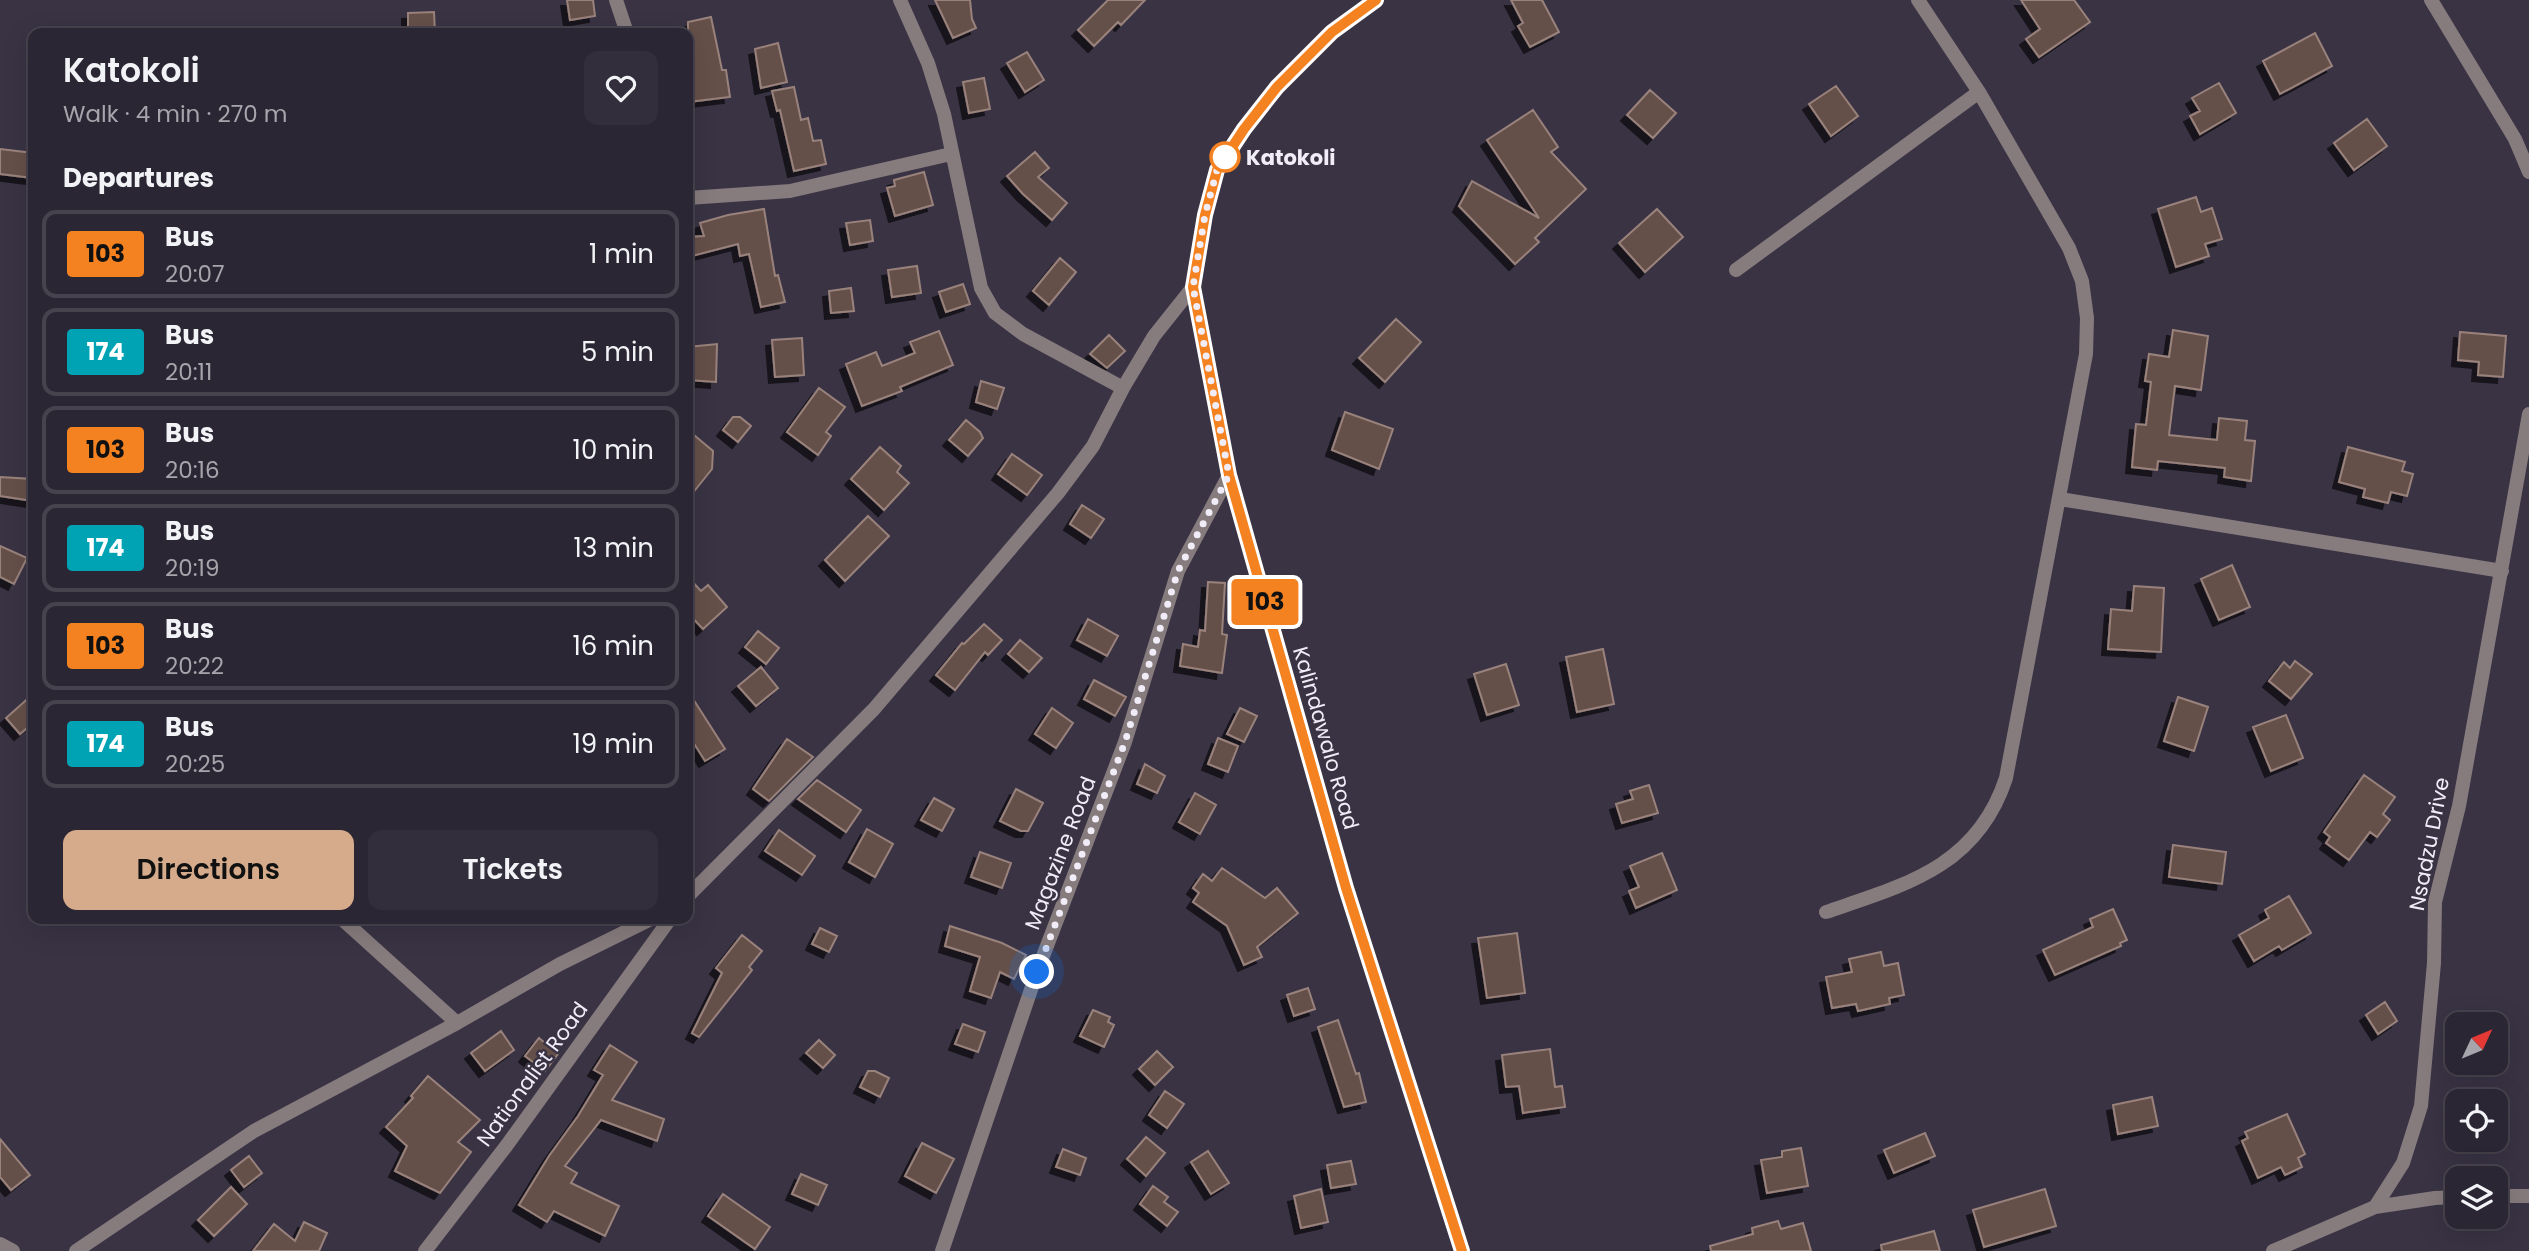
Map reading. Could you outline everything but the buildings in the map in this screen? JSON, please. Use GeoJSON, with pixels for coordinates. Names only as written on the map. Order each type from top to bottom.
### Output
{"type":"FeatureCollection","features":[{"type":"Feature","properties":{"kind":"street"},"geometry":{"type":"LineString","coordinates":[[617,0],[625,28]]}},
{"type":"Feature","properties":{"kind":"street"},"geometry":{"type":"LineString","coordinates":[[900,0],[932,76],[944,114],[981,288],[995,313],[1023,334],[1123,388]]}},
{"type":"Feature","properties":{"kind":"street","name":"Kalindawalo Road"},"geometry":{"type":"LineString","coordinates":[[1376,0],[1332,32],[1277,87],[1244,129],[1217,170],[1205,215],[1193,287],[1229,475],[1346,888],[1462,1251]]}},
{"type":"Feature","properties":{"kind":"street"},"geometry":{"type":"LineString","coordinates":[[1826,912],[1902,886],[1960,852],[1984,825],[1998,802],[2006,778],[2086,354],[2087,318],[2082,281],[2069,248],[1979,92],[1917,0]]}},
{"type":"Feature","properties":{"kind":"street"},"geometry":{"type":"LineString","coordinates":[[2431,0],[2515,139],[2529,172]]}},
{"type":"Feature","properties":{"kind":"street"},"geometry":{"type":"LineString","coordinates":[[1736,270],[1979,92]]}},
{"type":"Feature","properties":{"kind":"street"},"geometry":{"type":"LineString","coordinates":[[693,198],[790,191],[951,154]]}},
{"type":"Feature","properties":{"kind":"street"},"geometry":{"type":"LineString","coordinates":[[693,891],[874,709],[1058,493],[1093,446],[1123,388],[1154,337],[1193,287]]}},
{"type":"Feature","properties":{"kind":"street","name":"Nsadzu Drive"},"geometry":{"type":"LineString","coordinates":[[2375,1207],[2403,1163],[2421,1106],[2434,963],[2435,902],[2459,806],[2529,414]]}},
{"type":"Feature","properties":{"kind":"street","name":"Magazine Road"},"geometry":{"type":"LineString","coordinates":[[942,1251],[1037,972],[1125,742],[1178,571],[1229,475]]}},
{"type":"Feature","properties":{"kind":"street"},"geometry":{"type":"LineString","coordinates":[[2060,499],[2502,571]]}},
{"type":"Feature","properties":{"kind":"street"},"geometry":{"type":"LineString","coordinates":[[348,924],[457,1023]]}},
{"type":"Feature","properties":{"kind":"street"},"geometry":{"type":"LineString","coordinates":[[76,1251],[254,1131],[457,1023],[560,964],[641,924]]}},
{"type":"Feature","properties":{"kind":"street","name":"Nationalist Road"},"geometry":{"type":"LineString","coordinates":[[425,1251],[507,1145],[666,924]]}},
{"type":"Feature","properties":{"kind":"street"},"geometry":{"type":"LineString","coordinates":[[2508,1196],[2529,1196]]}},
{"type":"Feature","properties":{"kind":"street"},"geometry":{"type":"LineString","coordinates":[[2273,1251],[2375,1207],[2445,1198]]}},
{"type":"Feature","properties":{"kind":"street"},"geometry":{"type":"LineString","coordinates":[[0,1244],[13,1251]]}},
{"type":"Feature","properties":{"kind":"bus line","name":"103"},"geometry":{"type":"LineString","coordinates":[[1376,0],[1332,32],[1277,87],[1244,129],[1217,170],[1205,215],[1193,287],[1229,475],[1346,888],[1462,1251]]}},
{"type":"Feature","properties":{"kind":"place","name":"Katokoli"},"geometry":{"type":"Point","coordinates":[1225,157]}},
{"type":"Feature","properties":{"kind":"route"},"geometry":{"type":"LineString","coordinates":[[1037,972],[1125,742],[1178,571],[1229,475],[1193,287],[1205,215],[1217,170],[1230,149],[1225,157]]}}]}
